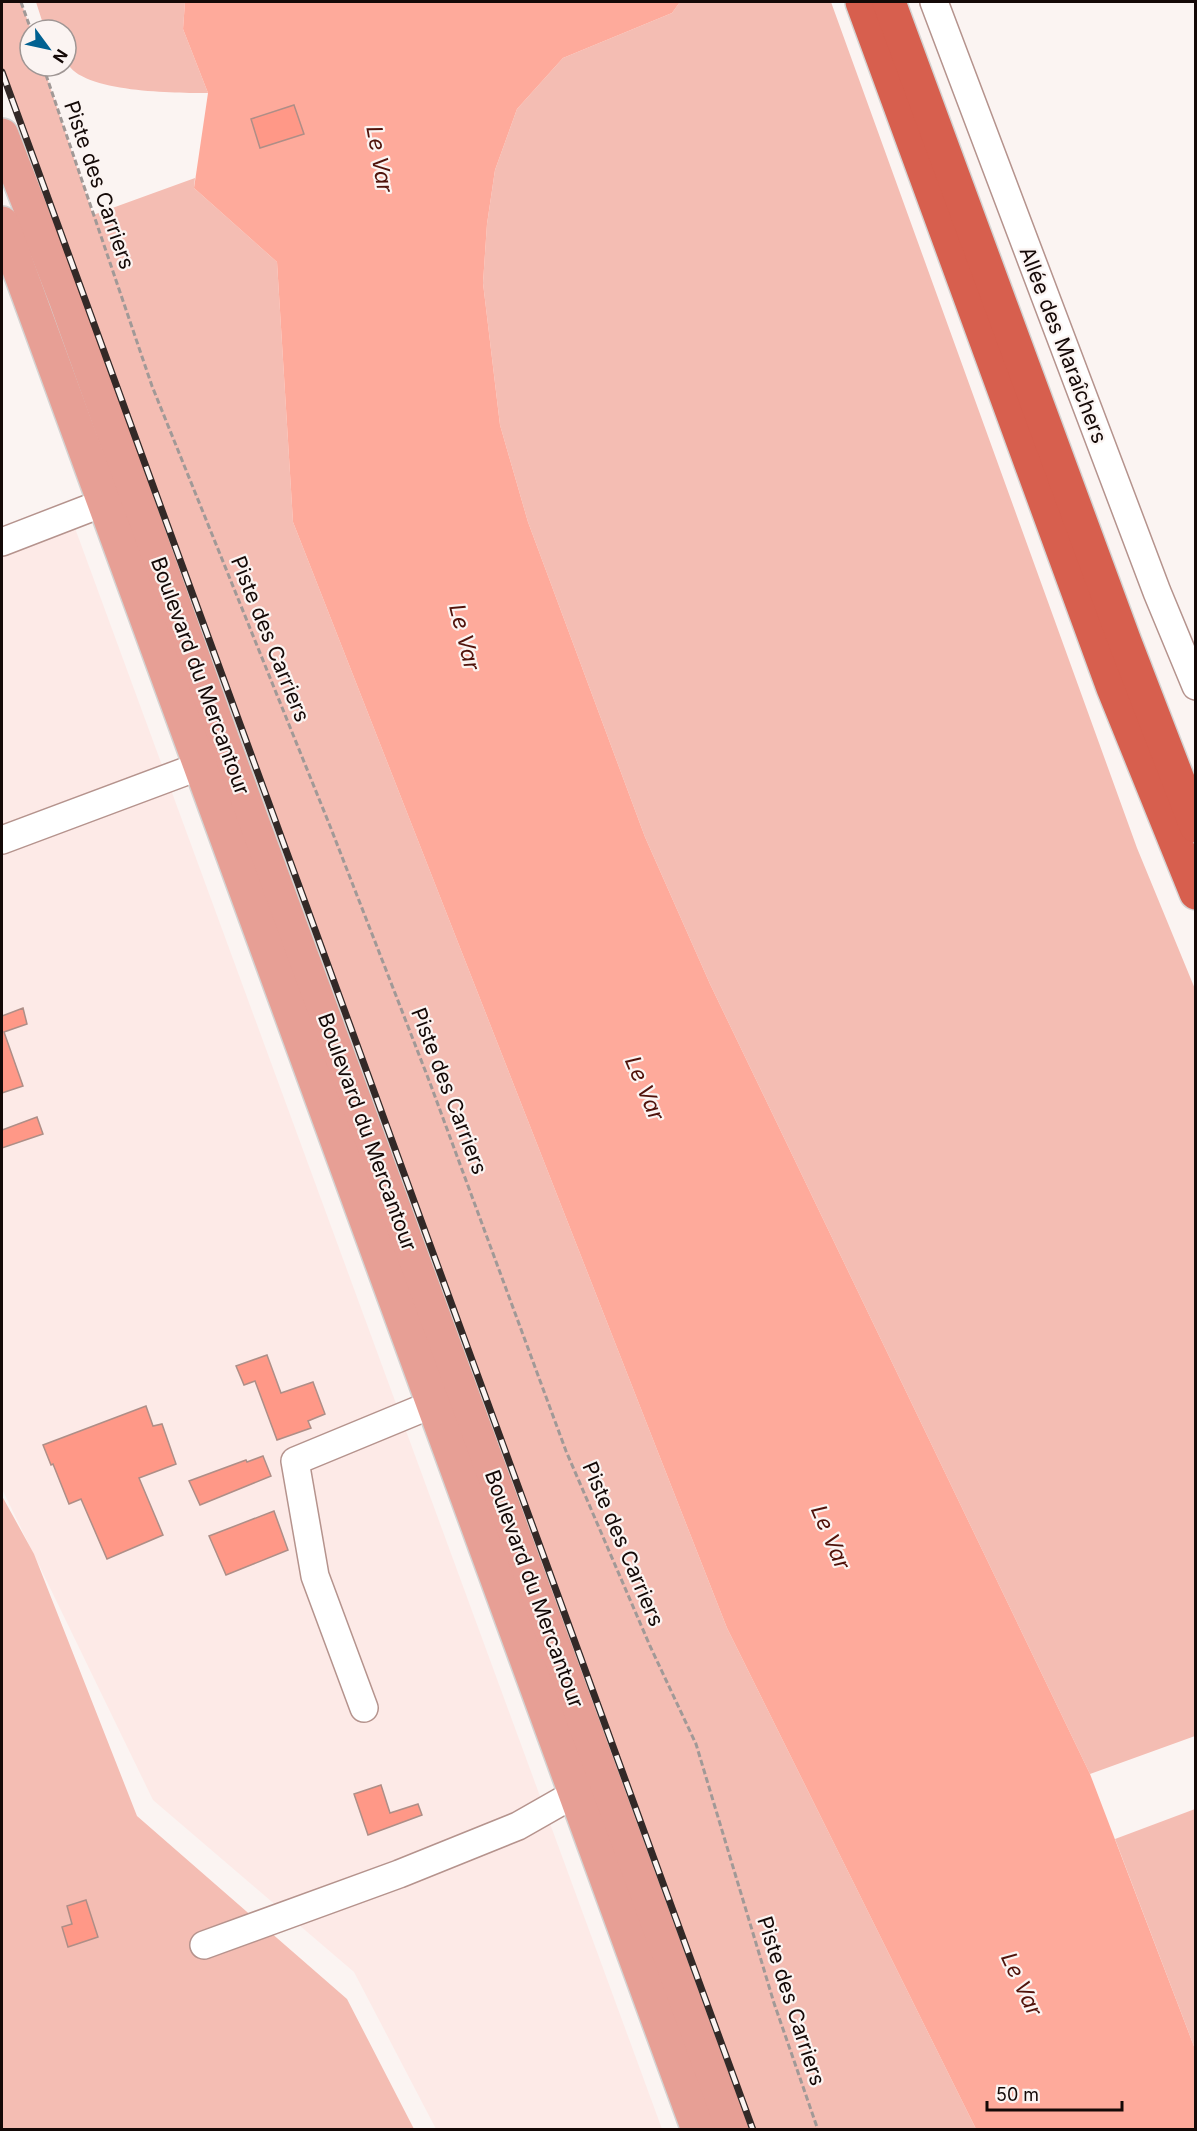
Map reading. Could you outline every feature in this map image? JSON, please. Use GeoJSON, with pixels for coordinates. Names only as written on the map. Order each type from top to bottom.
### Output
{"type":"FeatureCollection","features":[{"type":"Feature","properties":{"kind":"highway"},"geometry":{"type":"LineString","coordinates":[[862,2],[1113,688],[1196,892]]}},
{"type":"Feature","properties":{"kind":"highway"},"geometry":{"type":"LineString","coordinates":[[889,2],[1125,642],[1196,826]]}},
{"type":"Feature","properties":{"kind":"main road","name":"Boulevard du Mercantour"},"geometry":{"type":"LineString","coordinates":[[2,135],[65,298],[227,752],[732,2130]]}},
{"type":"Feature","properties":{"kind":"main road","name":"Boulevard du Mercantour"},"geometry":{"type":"LineString","coordinates":[[2,223],[698,2130]]}},
{"type":"Feature","properties":{"kind":"street","name":"Allée des Maraîchers"},"geometry":{"type":"LineString","coordinates":[[934,2],[1153,581],[1196,686]]}},
{"type":"Feature","properties":{"kind":"street"},"geometry":{"type":"LineString","coordinates":[[2,542],[103,502]]}},
{"type":"Feature","properties":{"kind":"street"},"geometry":{"type":"LineString","coordinates":[[2,840],[200,766]]}},
{"type":"Feature","properties":{"kind":"street"},"geometry":{"type":"LineString","coordinates":[[364,1708],[315,1576],[295,1461],[433,1404]]}},
{"type":"Feature","properties":{"kind":"street"},"geometry":{"type":"LineString","coordinates":[[204,1945],[399,1874],[518,1826],[576,1793]]}},
{"type":"Feature","properties":{"kind":"path"},"geometry":{"type":"LineString","coordinates":[[21,2],[27,18]]}},
{"type":"Feature","properties":{"kind":"path","name":"Piste des Carriers"},"geometry":{"type":"LineString","coordinates":[[47,78],[153,386],[330,826],[430,1083],[566,1451],[650,1646],[696,1744],[774,2003],[818,2130]]}},
{"type":"Feature","properties":{"kind":"shaded area"},"geometry":{"type":"Polygon","coordinates":[[[2,2],[21,2],[27,18],[18,18],[18,78],[47,78],[93,215],[195,178],[194,188],[277,262],[293,522],[727,1628],[976,2129],[753,2129],[2,72],[2,2]]]}},
{"type":"Feature","properties":{"kind":"shaded area"},"geometry":{"type":"Polygon","coordinates":[[[36,2],[185,2],[183,29],[208,93],[131,89],[90,80],[78,73],[78,18],[41,18],[36,2]]]}},
{"type":"Feature","properties":{"kind":"shaded area"},"geometry":{"type":"Polygon","coordinates":[[[680,2],[831,2],[1137,848],[1195,989],[1195,1736],[1090,1774],[710,984],[645,837],[528,522],[500,425],[483,283],[487,224],[495,170],[517,109],[563,58],[672,13],[680,2]]]}},
{"type":"Feature","properties":{"kind":"shaded area"},"geometry":{"type":"Polygon","coordinates":[[[68,509],[662,2129],[436,2129],[354,1972],[153,1800],[2,1489],[2,534],[68,509]]]}},
{"type":"Feature","properties":{"kind":"shaded area"},"geometry":{"type":"Polygon","coordinates":[[[2,1496],[34,1554],[137,1816],[347,1999],[414,2129],[2,2129],[2,1496]]]}},
{"type":"Feature","properties":{"kind":"shaded area"},"geometry":{"type":"Polygon","coordinates":[[[1195,1809],[1195,2049],[1115,1839],[1195,1809]]]}},
{"type":"Feature","properties":{"kind":"water","name":"Le Var"},"geometry":{"type":"Polygon","coordinates":[[[185,2],[680,2],[672,13],[563,58],[517,109],[495,170],[487,224],[483,283],[500,425],[528,522],[645,837],[710,984],[1090,1774],[1195,2049],[1195,2129],[976,2129],[727,1628],[293,522],[277,262],[194,188],[208,93],[183,29],[185,2]]]}},
{"type":"Feature","properties":{"kind":"building"},"geometry":{"type":"Polygon","coordinates":[[[294,105],[304,134],[260,148],[251,119],[294,105]]]}},
{"type":"Feature","properties":{"kind":"building"},"geometry":{"type":"Polygon","coordinates":[[[23,1008],[27,1024],[4,1032],[23,1086],[2,1093],[2,1016],[23,1008]]]}},
{"type":"Feature","properties":{"kind":"building"},"geometry":{"type":"Polygon","coordinates":[[[37,1117],[43,1134],[2,1148],[2,1130],[37,1117]]]}},
{"type":"Feature","properties":{"kind":"building"},"geometry":{"type":"Polygon","coordinates":[[[267,1355],[281,1393],[313,1382],[325,1414],[308,1421],[311,1428],[277,1440],[255,1381],[244,1385],[236,1366],[267,1355]]]}},
{"type":"Feature","properties":{"kind":"building"},"geometry":{"type":"Polygon","coordinates":[[[146,1406],[153,1426],[162,1424],[176,1464],[139,1478],[163,1535],[107,1559],[81,1499],[69,1504],[43,1445],[146,1406]]]}},
{"type":"Feature","properties":{"kind":"building"},"geometry":{"type":"Polygon","coordinates":[[[263,1456],[271,1476],[200,1505],[189,1481],[263,1456]]]}},
{"type":"Feature","properties":{"kind":"building"},"geometry":{"type":"Polygon","coordinates":[[[274,1511],[288,1550],[226,1575],[209,1536],[274,1511]]]}},
{"type":"Feature","properties":{"kind":"building"},"geometry":{"type":"Polygon","coordinates":[[[381,1785],[390,1813],[418,1804],[422,1815],[368,1835],[354,1794],[381,1785]]]}},
{"type":"Feature","properties":{"kind":"building"},"geometry":{"type":"Polygon","coordinates":[[[86,1900],[98,1937],[68,1947],[62,1927],[72,1924],[67,1906],[86,1900]]]}},
{"type":"Feature","properties":{"kind":"railway"},"geometry":{"type":"LineString","coordinates":[[2,72],[753,2130]]}}]}
